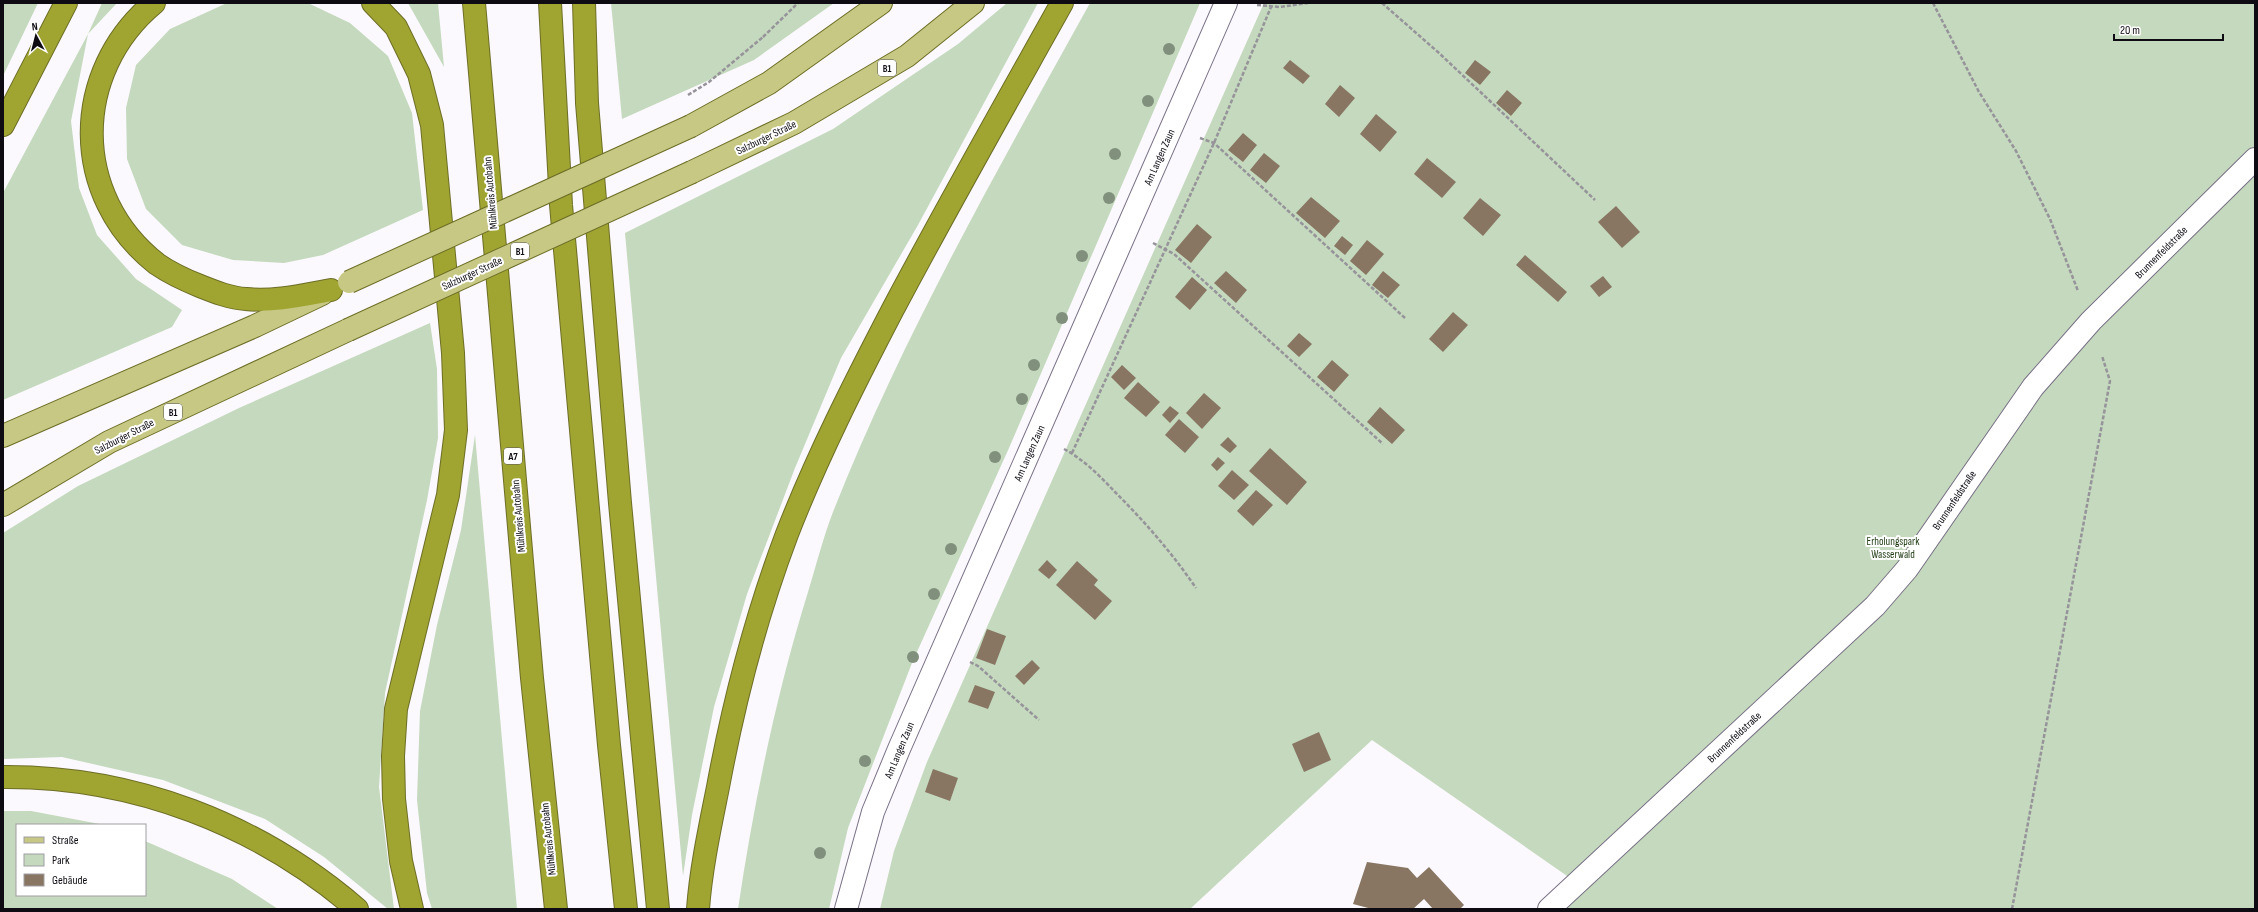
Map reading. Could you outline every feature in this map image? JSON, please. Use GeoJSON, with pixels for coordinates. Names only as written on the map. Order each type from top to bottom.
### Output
{"type":"FeatureCollection","features":[{"type":"Feature","properties":{"kind":"highway"},"geometry":{"type":"LineString","coordinates":[[3,125],[66,3]]}},
{"type":"Feature","properties":{"kind":"highway"},"geometry":{"type":"LineString","coordinates":[[154,3],[144,12],[122,38],[105,66],[94,106],[91,137],[96,170],[103,194],[118,221],[134,243],[157,264],[182,279],[221,294],[246,300],[272,300],[340,286]]}},
{"type":"Feature","properties":{"kind":"highway"},"geometry":{"type":"LineString","coordinates":[[373,3],[396,27],[416,67],[432,125],[453,353],[456,430],[448,495],[396,709],[393,756],[394,799],[401,861],[412,909]]}},
{"type":"Feature","properties":{"kind":"highway","name":"Mühlkreis Autobahn"},"geometry":{"type":"LineString","coordinates":[[474,3],[532,678],[556,909]]}},
{"type":"Feature","properties":{"kind":"highway"},"geometry":{"type":"LineString","coordinates":[[550,3],[561,205],[609,745],[626,909]]}},
{"type":"Feature","properties":{"kind":"highway"},"geometry":{"type":"LineString","coordinates":[[584,3],[587,104],[618,488],[658,909]]}},
{"type":"Feature","properties":{"kind":"highway"},"geometry":{"type":"LineString","coordinates":[[698,909],[708,835],[731,717],[755,629],[787,535],[818,460],[857,378],[930,240],[1062,3]]}},
{"type":"Feature","properties":{"kind":"highway"},"geometry":{"type":"LineString","coordinates":[[3,777],[32,776],[108,785],[185,806],[255,838],[331,886],[357,909]]}},
{"type":"Feature","properties":{"kind":"main road"},"geometry":{"type":"LineString","coordinates":[[3,436],[255,326],[691,126],[769,83],[881,3]]}},
{"type":"Feature","properties":{"kind":"main road","name":"Salzburger Straße"},"geometry":{"type":"LineString","coordinates":[[3,505],[109,442],[692,172],[794,123],[900,60],[973,3]]}},
{"type":"Feature","properties":{"kind":"street","name":"Am Langen Zaun"},"geometry":{"type":"LineString","coordinates":[[846,909],[873,812],[899,749],[1226,3]]}},
{"type":"Feature","properties":{"kind":"street","name":"Brunnenfeldstraße"},"geometry":{"type":"LineString","coordinates":[[1549,909],[1875,606],[1907,569],[2033,387],[2091,321],[2255,159]]}},
{"type":"Feature","properties":{"kind":"path"},"geometry":{"type":"LineString","coordinates":[[763,37],[798,3]]}},
{"type":"Feature","properties":{"kind":"path"},"geometry":{"type":"LineString","coordinates":[[1254,5],[1272,7],[1308,3]]}},
{"type":"Feature","properties":{"kind":"path"},"geometry":{"type":"LineString","coordinates":[[1382,3],[1439,53],[1595,200]]}},
{"type":"Feature","properties":{"kind":"path"},"geometry":{"type":"LineString","coordinates":[[1933,3],[1979,92],[2016,151],[2050,219],[2070,273],[2091,321],[2110,381],[2012,909]]}},
{"type":"Feature","properties":{"kind":"path"},"geometry":{"type":"LineString","coordinates":[[1072,453],[1214,144],[1272,7]]}},
{"type":"Feature","properties":{"kind":"path"},"geometry":{"type":"LineString","coordinates":[[1196,136],[1214,144],[1405,318]]}},
{"type":"Feature","properties":{"kind":"path"},"geometry":{"type":"LineString","coordinates":[[1149,241],[1174,254],[1383,444]]}},
{"type":"Feature","properties":{"kind":"path"},"geometry":{"type":"LineString","coordinates":[[1058,446],[1072,453],[1102,479],[1140,516],[1172,553],[1196,588]]}},
{"type":"Feature","properties":{"kind":"path"},"geometry":{"type":"LineString","coordinates":[[964,659],[978,666],[1039,720]]}},
{"type":"Feature","properties":{"kind":"green space"},"geometry":{"type":"Polygon","coordinates":[[[3,3],[38,3],[3,76],[3,3]]]}},
{"type":"Feature","properties":{"kind":"green space"},"geometry":{"type":"Polygon","coordinates":[[[102,3],[117,3],[88,34],[102,3]]]}},
{"type":"Feature","properties":{"kind":"green space"},"geometry":{"type":"Polygon","coordinates":[[[227,3],[308,3],[350,23],[388,56],[412,113],[423,210],[323,255],[284,263],[233,260],[182,245],[146,209],[127,159],[126,108],[136,65],[170,29],[227,3]]]}},
{"type":"Feature","properties":{"kind":"green space"},"geometry":{"type":"Polygon","coordinates":[[[408,3],[438,3],[444,67],[408,3]]]}},
{"type":"Feature","properties":{"kind":"green space"},"geometry":{"type":"Polygon","coordinates":[[[611,3],[834,3],[754,60],[622,119],[611,3]]]}},
{"type":"Feature","properties":{"kind":"green space"},"geometry":{"type":"Polygon","coordinates":[[[1007,3],[1038,3],[918,225],[841,358],[795,468],[747,594],[714,707],[692,815],[683,876],[625,233],[833,129],[958,44],[1007,3]]]}},
{"type":"Feature","properties":{"kind":"green space"},"geometry":{"type":"Polygon","coordinates":[[[1090,3],[1200,3],[1009,448],[912,663],[848,828],[829,909],[738,909],[751,829],[776,709],[796,631],[833,512],[860,446],[890,381],[953,253],[1090,3]]]}},
{"type":"Feature","properties":{"kind":"green space","name":"Erholungspark Wasserwald"},"geometry":{"type":"Polygon","coordinates":[[[1264,3],[2255,3],[2255,909],[1564,909],[1570,878],[1372,740],[1190,909],[880,909],[894,851],[927,762],[1264,3]]]}},
{"type":"Feature","properties":{"kind":"green space"},"geometry":{"type":"Polygon","coordinates":[[[88,34],[71,121],[79,188],[97,235],[136,279],[182,310],[172,327],[3,400],[3,193],[88,34]]]}},
{"type":"Feature","properties":{"kind":"green space"},"geometry":{"type":"Polygon","coordinates":[[[430,323],[437,369],[438,438],[427,500],[385,693],[379,787],[394,909],[388,909],[324,857],[265,819],[163,780],[62,757],[3,759],[3,533],[78,486],[239,408],[430,323]]]}},
{"type":"Feature","properties":{"kind":"green space"},"geometry":{"type":"Polygon","coordinates":[[[475,435],[517,909],[432,909],[427,893],[417,800],[420,711],[437,625],[461,530],[475,435]]]}},
{"type":"Feature","properties":{"kind":"green space"},"geometry":{"type":"Polygon","coordinates":[[[3,811],[31,811],[100,824],[16,824],[16,896],[146,896],[146,841],[232,879],[278,909],[3,909],[3,811]]]}},
{"type":"Feature","properties":{"kind":"building"},"geometry":{"type":"Polygon","coordinates":[[[1290,60],[1310,76],[1303,84],[1283,68],[1290,60]]]}},
{"type":"Feature","properties":{"kind":"building"},"geometry":{"type":"Polygon","coordinates":[[[1475,60],[1491,72],[1480,85],[1465,73],[1475,60]]]}},
{"type":"Feature","properties":{"kind":"building"},"geometry":{"type":"Polygon","coordinates":[[[1340,85],[1355,98],[1339,117],[1325,104],[1340,85]]]}},
{"type":"Feature","properties":{"kind":"building"},"geometry":{"type":"Polygon","coordinates":[[[1507,90],[1522,103],[1511,116],[1496,103],[1507,90]]]}},
{"type":"Feature","properties":{"kind":"building"},"geometry":{"type":"Polygon","coordinates":[[[1376,114],[1397,132],[1380,152],[1360,134],[1376,114]]]}},
{"type":"Feature","properties":{"kind":"building"},"geometry":{"type":"Polygon","coordinates":[[[1243,133],[1257,145],[1243,162],[1228,150],[1243,133]]]}},
{"type":"Feature","properties":{"kind":"building"},"geometry":{"type":"Polygon","coordinates":[[[1264,153],[1280,166],[1266,183],[1250,170],[1264,153]]]}},
{"type":"Feature","properties":{"kind":"building"},"geometry":{"type":"Polygon","coordinates":[[[1427,158],[1456,182],[1442,198],[1414,174],[1427,158]]]}},
{"type":"Feature","properties":{"kind":"building"},"geometry":{"type":"Polygon","coordinates":[[[1311,197],[1340,221],[1325,238],[1296,213],[1311,197]]]}},
{"type":"Feature","properties":{"kind":"building"},"geometry":{"type":"Polygon","coordinates":[[[1480,198],[1501,215],[1483,236],[1463,218],[1480,198]]]}},
{"type":"Feature","properties":{"kind":"building"},"geometry":{"type":"Polygon","coordinates":[[[1616,206],[1640,232],[1622,248],[1598,222],[1616,206]]]}},
{"type":"Feature","properties":{"kind":"building"},"geometry":{"type":"Polygon","coordinates":[[[1197,224],[1212,237],[1191,263],[1175,250],[1197,224]]]}},
{"type":"Feature","properties":{"kind":"building"},"geometry":{"type":"Polygon","coordinates":[[[1342,236],[1353,245],[1345,255],[1334,246],[1342,236]]]}},
{"type":"Feature","properties":{"kind":"building"},"geometry":{"type":"Polygon","coordinates":[[[1367,240],[1384,254],[1366,275],[1350,261],[1367,240]]]}},
{"type":"Feature","properties":{"kind":"building"},"geometry":{"type":"Polygon","coordinates":[[[1525,255],[1567,292],[1558,302],[1516,265],[1525,255]]]}},
{"type":"Feature","properties":{"kind":"building"},"geometry":{"type":"Polygon","coordinates":[[[1226,271],[1247,290],[1236,303],[1214,283],[1226,271]]]}},
{"type":"Feature","properties":{"kind":"building"},"geometry":{"type":"Polygon","coordinates":[[[1383,271],[1400,285],[1388,298],[1372,285],[1383,271]]]}},
{"type":"Feature","properties":{"kind":"building"},"geometry":{"type":"Polygon","coordinates":[[[1603,276],[1612,287],[1599,297],[1590,286],[1603,276]]]}},
{"type":"Feature","properties":{"kind":"building"},"geometry":{"type":"Polygon","coordinates":[[[1192,277],[1207,290],[1190,310],[1175,297],[1192,277]]]}},
{"type":"Feature","properties":{"kind":"building"},"geometry":{"type":"Polygon","coordinates":[[[1453,312],[1468,325],[1443,352],[1429,339],[1453,312]]]}},
{"type":"Feature","properties":{"kind":"building"},"geometry":{"type":"Polygon","coordinates":[[[1299,333],[1312,344],[1299,357],[1287,346],[1299,333]]]}},
{"type":"Feature","properties":{"kind":"building"},"geometry":{"type":"Polygon","coordinates":[[[1332,360],[1349,375],[1334,392],[1317,377],[1332,360]]]}},
{"type":"Feature","properties":{"kind":"building"},"geometry":{"type":"Polygon","coordinates":[[[1122,365],[1136,378],[1124,390],[1111,377],[1122,365]]]}},
{"type":"Feature","properties":{"kind":"building"},"geometry":{"type":"Polygon","coordinates":[[[1138,382],[1160,402],[1146,417],[1124,398],[1138,382]]]}},
{"type":"Feature","properties":{"kind":"building"},"geometry":{"type":"Polygon","coordinates":[[[1204,393],[1221,408],[1202,429],[1186,413],[1204,393]]]}},
{"type":"Feature","properties":{"kind":"building"},"geometry":{"type":"Polygon","coordinates":[[[1170,406],[1179,413],[1170,423],[1162,415],[1170,406]]]}},
{"type":"Feature","properties":{"kind":"building"},"geometry":{"type":"Polygon","coordinates":[[[1380,407],[1405,430],[1392,444],[1367,422],[1380,407]]]}},
{"type":"Feature","properties":{"kind":"building"},"geometry":{"type":"Polygon","coordinates":[[[1179,419],[1199,437],[1185,453],[1165,435],[1179,419]]]}},
{"type":"Feature","properties":{"kind":"building"},"geometry":{"type":"Polygon","coordinates":[[[1228,437],[1237,446],[1230,453],[1220,445],[1228,437]]]}},
{"type":"Feature","properties":{"kind":"building"},"geometry":{"type":"Polygon","coordinates":[[[1270,448],[1307,482],[1287,505],[1249,471],[1270,448]]]}},
{"type":"Feature","properties":{"kind":"building"},"geometry":{"type":"Polygon","coordinates":[[[1218,457],[1225,463],[1217,471],[1211,465],[1218,457]]]}},
{"type":"Feature","properties":{"kind":"building"},"geometry":{"type":"Polygon","coordinates":[[[1232,470],[1249,485],[1234,500],[1218,486],[1232,470]]]}},
{"type":"Feature","properties":{"kind":"building"},"geometry":{"type":"Polygon","coordinates":[[[1256,490],[1273,505],[1253,526],[1237,511],[1256,490]]]}},
{"type":"Feature","properties":{"kind":"building"},"geometry":{"type":"Polygon","coordinates":[[[1047,560],[1057,570],[1049,579],[1038,570],[1047,560]]]}},
{"type":"Feature","properties":{"kind":"building"},"geometry":{"type":"Polygon","coordinates":[[[1077,561],[1098,580],[1094,585],[1112,601],[1095,620],[1056,585],[1077,561]]]}},
{"type":"Feature","properties":{"kind":"building"},"geometry":{"type":"Polygon","coordinates":[[[987,629],[1006,636],[995,665],[976,658],[987,629]]]}},
{"type":"Feature","properties":{"kind":"building"},"geometry":{"type":"Polygon","coordinates":[[[1032,660],[1040,668],[1024,685],[1015,676],[1032,660]]]}},
{"type":"Feature","properties":{"kind":"building"},"geometry":{"type":"Polygon","coordinates":[[[975,685],[995,692],[988,709],[968,702],[975,685]]]}},
{"type":"Feature","properties":{"kind":"building"},"geometry":{"type":"Polygon","coordinates":[[[1319,732],[1331,760],[1304,772],[1292,744],[1319,732]]]}},
{"type":"Feature","properties":{"kind":"building"},"geometry":{"type":"Polygon","coordinates":[[[933,769],[958,778],[950,801],[925,792],[933,769]]]}},
{"type":"Feature","properties":{"kind":"building"},"geometry":{"type":"Polygon","coordinates":[[[1367,862],[1408,868],[1417,878],[1429,867],[1464,905],[1460,909],[1433,909],[1424,899],[1413,909],[1372,909],[1353,904],[1367,862]]]}}]}
